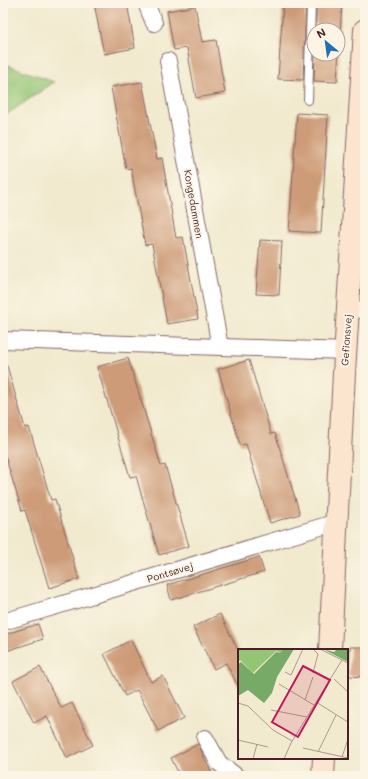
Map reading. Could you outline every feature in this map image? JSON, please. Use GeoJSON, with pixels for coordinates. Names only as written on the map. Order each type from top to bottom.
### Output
{"type":"FeatureCollection","features":[{"type":"Feature","properties":{"kind":"main road","name":"Gefionsvej"},"geometry":{"type":"LineString","coordinates":[[330,649],[346,351],[357,309],[365,30]]}},
{"type":"Feature","properties":{"kind":"main road"},"geometry":{"type":"LineString","coordinates":[[323,776],[324,759]]}},
{"type":"Feature","properties":{"kind":"street"},"geometry":{"type":"LineString","coordinates":[[146,3],[154,23]]}},
{"type":"Feature","properties":{"kind":"street","name":"Kongedammen"},"geometry":{"type":"LineString","coordinates":[[168,61],[220,347]]}},
{"type":"Feature","properties":{"kind":"street"},"geometry":{"type":"LineString","coordinates":[[3,340],[346,351]]}},
{"type":"Feature","properties":{"kind":"street","name":"Pontsøvej"},"geometry":{"type":"LineString","coordinates":[[3,622],[337,522]]}},
{"type":"Feature","properties":{"kind":"street"},"geometry":{"type":"LineString","coordinates":[[205,738],[219,763],[236,776]]}},
{"type":"Feature","properties":{"kind":"lane"},"geometry":{"type":"LineString","coordinates":[[308,100],[312,3]]}},
{"type":"Feature","properties":{"kind":"green space"},"geometry":{"type":"Polygon","coordinates":[[[3,63],[54,82],[3,117],[3,63]]]}},
{"type":"Feature","properties":{"kind":"building"},"geometry":{"type":"Polygon","coordinates":[[[94,3],[127,3],[135,48],[104,54],[94,3]]]}},
{"type":"Feature","properties":{"kind":"building"},"geometry":{"type":"Polygon","coordinates":[[[283,3],[306,3],[303,80],[278,79],[283,3]]]}},
{"type":"Feature","properties":{"kind":"building"},"geometry":{"type":"Polygon","coordinates":[[[316,3],[342,3],[341,22],[316,22],[316,3]]]}},
{"type":"Feature","properties":{"kind":"building"},"geometry":{"type":"Polygon","coordinates":[[[195,6],[202,42],[216,40],[225,93],[196,98],[187,48],[174,50],[167,11],[195,6]]]}},
{"type":"Feature","properties":{"kind":"building"},"geometry":{"type":"Polygon","coordinates":[[[315,62],[338,62],[337,82],[314,81],[315,62]]]}},
{"type":"Feature","properties":{"kind":"building"},"geometry":{"type":"Polygon","coordinates":[[[142,82],[157,159],[162,158],[176,238],[183,237],[198,319],[167,324],[152,244],[145,245],[131,168],[126,169],[111,87],[142,82]]]}},
{"type":"Feature","properties":{"kind":"building"},"geometry":{"type":"Polygon","coordinates":[[[297,113],[328,115],[321,233],[289,231],[297,113]]]}},
{"type":"Feature","properties":{"kind":"building"},"geometry":{"type":"Polygon","coordinates":[[[260,240],[282,241],[279,295],[256,294],[260,240]]]}},
{"type":"Feature","properties":{"kind":"building"},"geometry":{"type":"Polygon","coordinates":[[[128,358],[161,466],[165,465],[189,546],[159,555],[136,476],[130,477],[97,367],[128,358]]]}},
{"type":"Feature","properties":{"kind":"building"},"geometry":{"type":"Polygon","coordinates":[[[249,360],[271,434],[275,433],[300,514],[270,523],[246,444],[240,445],[218,369],[249,360]]]}},
{"type":"Feature","properties":{"kind":"building"},"geometry":{"type":"Polygon","coordinates":[[[3,366],[7,366],[25,428],[29,427],[51,500],[55,499],[79,579],[49,588],[25,510],[22,511],[3,449],[3,366]]]}},
{"type":"Feature","properties":{"kind":"building"},"geometry":{"type":"Polygon","coordinates":[[[259,557],[264,572],[171,600],[167,585],[259,557]]]}},
{"type":"Feature","properties":{"kind":"building"},"geometry":{"type":"Polygon","coordinates":[[[220,614],[238,650],[238,686],[226,663],[214,669],[193,627],[220,614]]]}},
{"type":"Feature","properties":{"kind":"building"},"geometry":{"type":"Polygon","coordinates":[[[38,624],[43,639],[3,652],[3,635],[38,624]]]}},
{"type":"Feature","properties":{"kind":"building"},"geometry":{"type":"Polygon","coordinates":[[[131,640],[151,682],[163,676],[184,718],[158,731],[137,690],[125,696],[104,654],[131,640]]]}},
{"type":"Feature","properties":{"kind":"building"},"geometry":{"type":"Polygon","coordinates":[[[350,647],[365,647],[365,677],[349,676],[350,647]]]}},
{"type":"Feature","properties":{"kind":"building"},"geometry":{"type":"Polygon","coordinates":[[[40,667],[61,708],[72,703],[93,745],[67,758],[47,716],[34,723],[13,681],[40,667]]]}},
{"type":"Feature","properties":{"kind":"building"},"geometry":{"type":"Polygon","coordinates":[[[198,744],[213,776],[180,776],[171,758],[198,744]]]}}]}
